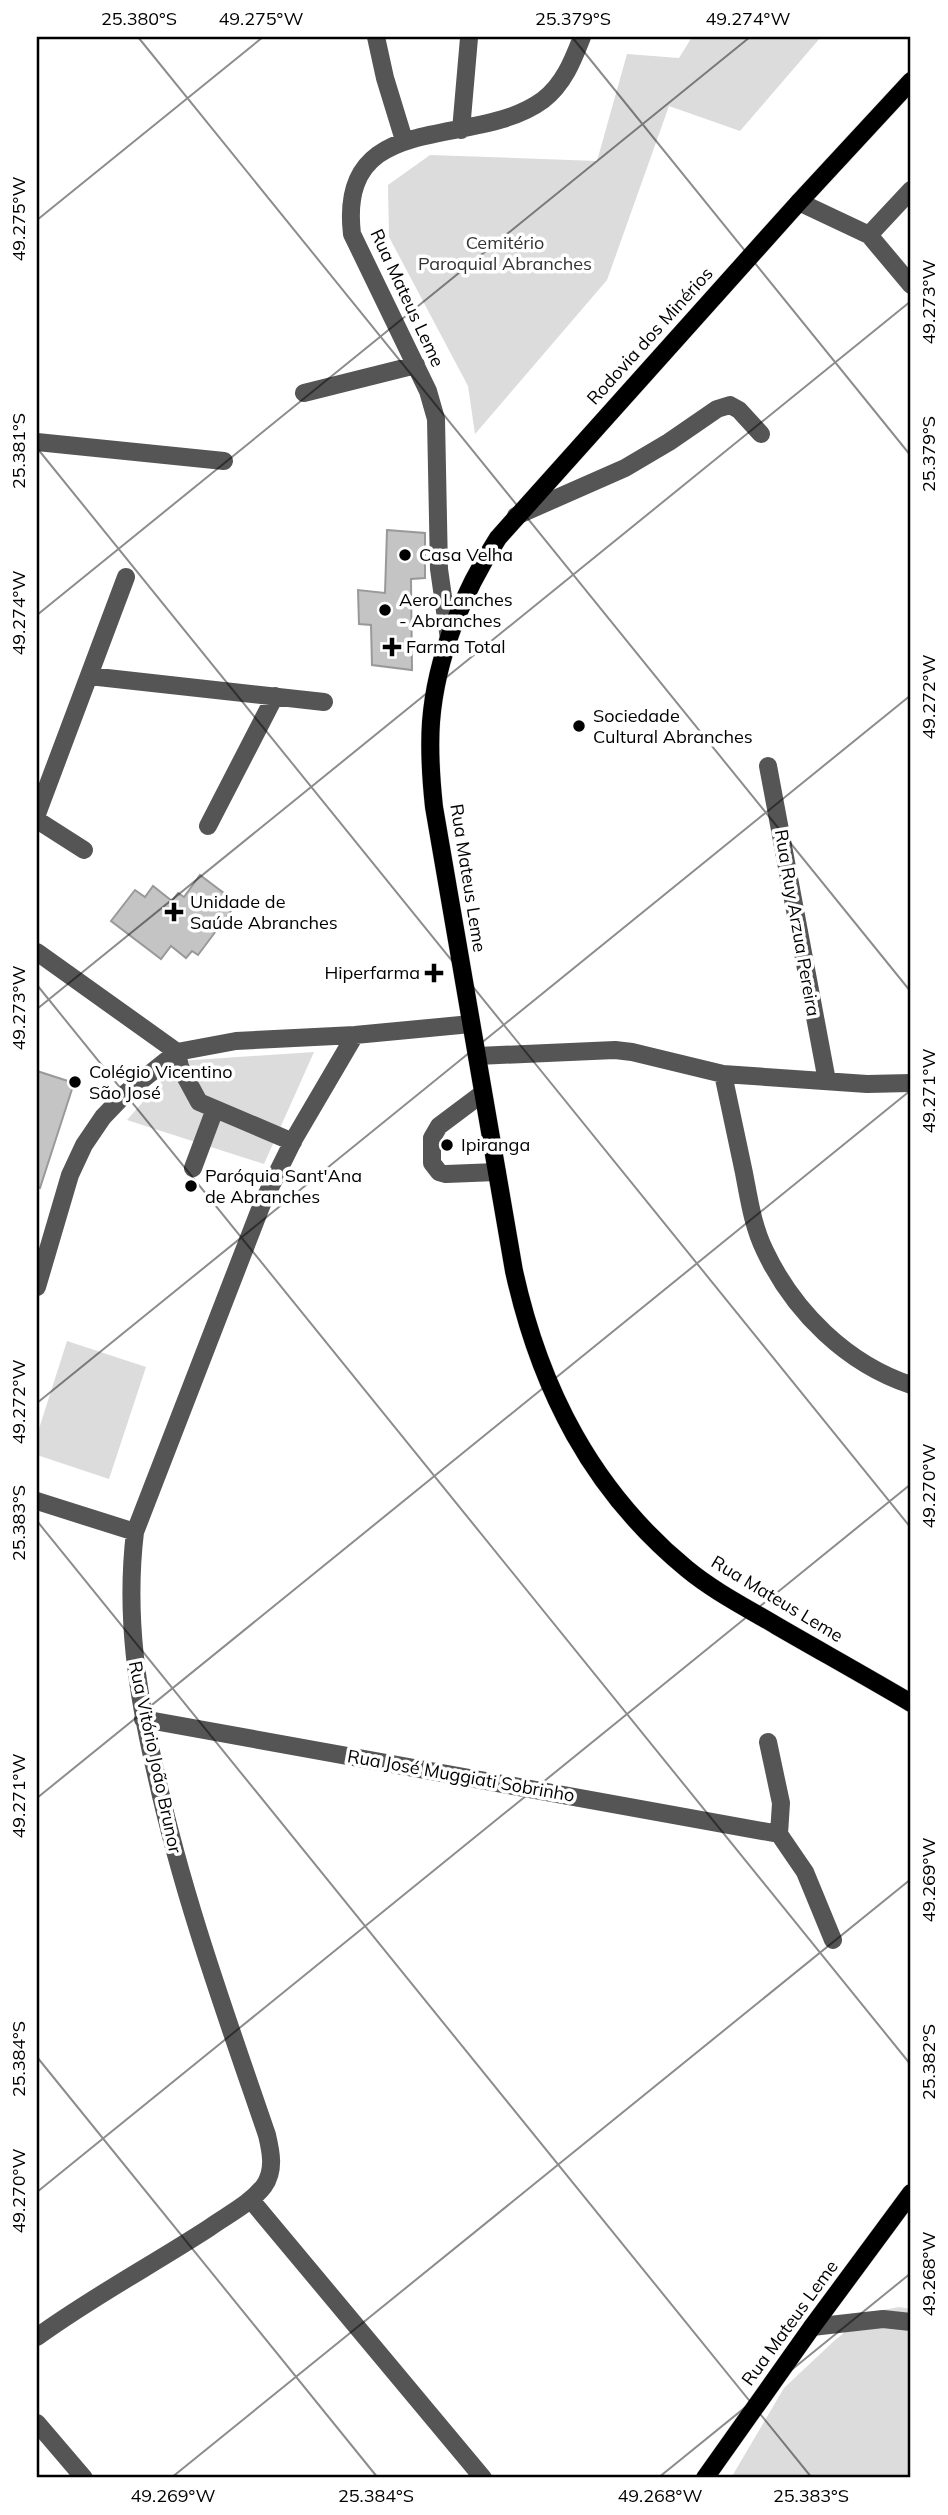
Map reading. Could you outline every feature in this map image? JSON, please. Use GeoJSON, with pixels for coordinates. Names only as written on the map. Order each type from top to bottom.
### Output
{"type":"FeatureCollection","features":[{"type":"Feature","properties":{"kind":"main road","name":"Rodovia dos Minérios"},"geometry":{"type":"LineString","coordinates":[[449,639],[463,599],[481,565],[516,516],[911,81]]}},
{"type":"Feature","properties":{"kind":"main road","name":"Rua Mateus Leme"},"geometry":{"type":"LineString","coordinates":[[449,639],[431,720],[430,762],[434,807],[514,1271],[533,1343],[550,1387],[570,1428],[618,1501],[651,1537],[688,1570],[727,1597],[911,1703]]}},
{"type":"Feature","properties":{"kind":"main road","name":"Rua Mateus Leme"},"geometry":{"type":"LineString","coordinates":[[705,2478],[911,2193]]}},
{"type":"Feature","properties":{"kind":"street"},"geometry":{"type":"LineString","coordinates":[[376,37],[404,140]]}},
{"type":"Feature","properties":{"kind":"street","name":"Rua Mateus Leme"},"geometry":{"type":"LineString","coordinates":[[449,639],[439,569],[436,419],[428,391],[352,234],[352,193],[361,174],[375,156],[404,140],[461,130],[524,112],[544,99],[571,65],[582,37]]}},
{"type":"Feature","properties":{"kind":"street"},"geometry":{"type":"LineString","coordinates":[[461,130],[469,38]]}},
{"type":"Feature","properties":{"kind":"street"},"geometry":{"type":"LineString","coordinates":[[869,235],[911,190]]}},
{"type":"Feature","properties":{"kind":"street"},"geometry":{"type":"LineString","coordinates":[[799,202],[869,235],[911,285]]}},
{"type":"Feature","properties":{"kind":"street"},"geometry":{"type":"LineString","coordinates":[[304,393],[415,365]]}},
{"type":"Feature","properties":{"kind":"street"},"geometry":{"type":"LineString","coordinates":[[516,516],[625,468],[717,409],[730,405],[739,410],[761,433]]}},
{"type":"Feature","properties":{"kind":"street"},"geometry":{"type":"LineString","coordinates":[[37,442],[224,461]]}},
{"type":"Feature","properties":{"kind":"street"},"geometry":{"type":"LineString","coordinates":[[37,814],[125,577]]}},
{"type":"Feature","properties":{"kind":"street"},"geometry":{"type":"LineString","coordinates":[[89,676],[324,702]]}},
{"type":"Feature","properties":{"kind":"street"},"geometry":{"type":"LineString","coordinates":[[208,826],[275,696]]}},
{"type":"Feature","properties":{"kind":"street","name":"Rua Ruy Arzua Pereira"},"geometry":{"type":"LineString","coordinates":[[768,765],[827,1081]]}},
{"type":"Feature","properties":{"kind":"street"},"geometry":{"type":"LineString","coordinates":[[37,820],[83,850]]}},
{"type":"Feature","properties":{"kind":"street"},"geometry":{"type":"LineString","coordinates":[[37,952],[177,1052],[180,1067],[199,1102],[293,1142]]}},
{"type":"Feature","properties":{"kind":"street"},"geometry":{"type":"LineString","coordinates":[[37,1287],[70,1175],[84,1145],[103,1117],[127,1092],[177,1052],[236,1041],[355,1035],[471,1024]]}},
{"type":"Feature","properties":{"kind":"street","name":"Rua Vitório João Brunor"},"geometry":{"type":"LineString","coordinates":[[37,2337],[79,2307],[251,2200],[265,2185],[271,2170],[271,2153],[182,1882],[143,1719],[133,1653],[131,1564],[135,1532],[262,1204],[293,1142],[355,1035]]}},
{"type":"Feature","properties":{"kind":"street"},"geometry":{"type":"LineString","coordinates":[[477,1056],[615,1050],[723,1074],[867,1084],[911,1083]]}},
{"type":"Feature","properties":{"kind":"street"},"geometry":{"type":"LineString","coordinates":[[723,1074],[753,1219],[764,1250],[779,1277],[799,1306],[821,1330],[872,1368],[911,1385]]}},
{"type":"Feature","properties":{"kind":"street"},"geometry":{"type":"LineString","coordinates":[[483,1093],[439,1126],[432,1138],[432,1163],[439,1172],[446,1174],[497,1172]]}},
{"type":"Feature","properties":{"kind":"street"},"geometry":{"type":"LineString","coordinates":[[193,1168],[215,1109]]}},
{"type":"Feature","properties":{"kind":"street"},"geometry":{"type":"LineString","coordinates":[[37,1501],[135,1532]]}},
{"type":"Feature","properties":{"kind":"street","name":"Rua José Muggiati Sobrinho"},"geometry":{"type":"LineString","coordinates":[[143,1719],[779,1834]]}},
{"type":"Feature","properties":{"kind":"street"},"geometry":{"type":"LineString","coordinates":[[768,1742],[781,1803],[779,1834],[805,1872],[833,1940]]}},
{"type":"Feature","properties":{"kind":"street"},"geometry":{"type":"LineString","coordinates":[[251,2200],[483,2478]]}},
{"type":"Feature","properties":{"kind":"street"},"geometry":{"type":"LineString","coordinates":[[812,2327],[876,2320],[911,2322]]}},
{"type":"Feature","properties":{"kind":"street"},"geometry":{"type":"LineString","coordinates":[[37,2423],[84,2478]]}},
{"type":"Feature","properties":{"kind":"green space","name":"Cemitério Paroquial Abranches"},"geometry":{"type":"Polygon","coordinates":[[[692,37],[821,37],[740,131],[669,106],[607,280],[475,434],[468,386],[389,237],[388,185],[430,155],[597,161],[627,54],[679,58],[692,37]]]}},
{"type":"Feature","properties":{"kind":"green space"},"geometry":{"type":"Polygon","coordinates":[[[314,1052],[264,1164],[127,1120],[179,1061],[314,1052]]]}},
{"type":"Feature","properties":{"kind":"green space"},"geometry":{"type":"Polygon","coordinates":[[[67,1341],[146,1367],[109,1479],[37,1455],[37,1435],[67,1341]]]}},
{"type":"Feature","properties":{"kind":"green space"},"geometry":{"type":"Polygon","coordinates":[[[899,2307],[911,2309],[911,2478],[731,2478],[784,2388],[868,2313],[899,2307]]]}},
{"type":"Feature","properties":{"kind":"building"},"geometry":{"type":"Polygon","coordinates":[[[387,530],[425,533],[425,578],[411,579],[412,670],[372,665],[371,625],[359,624],[358,590],[385,593],[387,530]]]}},
{"type":"Feature","properties":{"kind":"building","name":"Unidade de Saúde Abranches"},"geometry":{"type":"Polygon","coordinates":[[[200,875],[237,903],[198,955],[192,951],[186,958],[171,946],[161,959],[111,921],[135,890],[145,897],[153,886],[172,901],[178,893],[184,897],[200,875]]]}},
{"type":"Feature","properties":{"kind":"building"},"geometry":{"type":"Polygon","coordinates":[[[37,1071],[74,1083],[40,1188],[37,1187],[37,1071]]]}},
{"type":"Feature","properties":{"kind":"place","name":"Casa Velha"},"geometry":{"type":"Point","coordinates":[405,555]}},
{"type":"Feature","properties":{"kind":"place","name":"Aero Lanches - Abranches"},"geometry":{"type":"Point","coordinates":[385,610]}},
{"type":"Feature","properties":{"kind":"place","name":"Farma Total"},"geometry":{"type":"Point","coordinates":[392,647]}},
{"type":"Feature","properties":{"kind":"place","name":"Sociedade Cultural Abranches"},"geometry":{"type":"Point","coordinates":[579,726]}},
{"type":"Feature","properties":{"kind":"place","name":"Unidade de Saúde Abranches"},"geometry":{"type":"Point","coordinates":[174,912]}},
{"type":"Feature","properties":{"kind":"place","name":"Hiperfarma"},"geometry":{"type":"Point","coordinates":[434,973]}},
{"type":"Feature","properties":{"kind":"place","name":"Colégio Vicentino São José"},"geometry":{"type":"Point","coordinates":[75,1082]}},
{"type":"Feature","properties":{"kind":"place","name":"Ipiranga"},"geometry":{"type":"Point","coordinates":[447,1145]}},
{"type":"Feature","properties":{"kind":"place","name":"Paróquia Sant'Ana de Abranches"},"geometry":{"type":"Point","coordinates":[191,1186]}}]}
